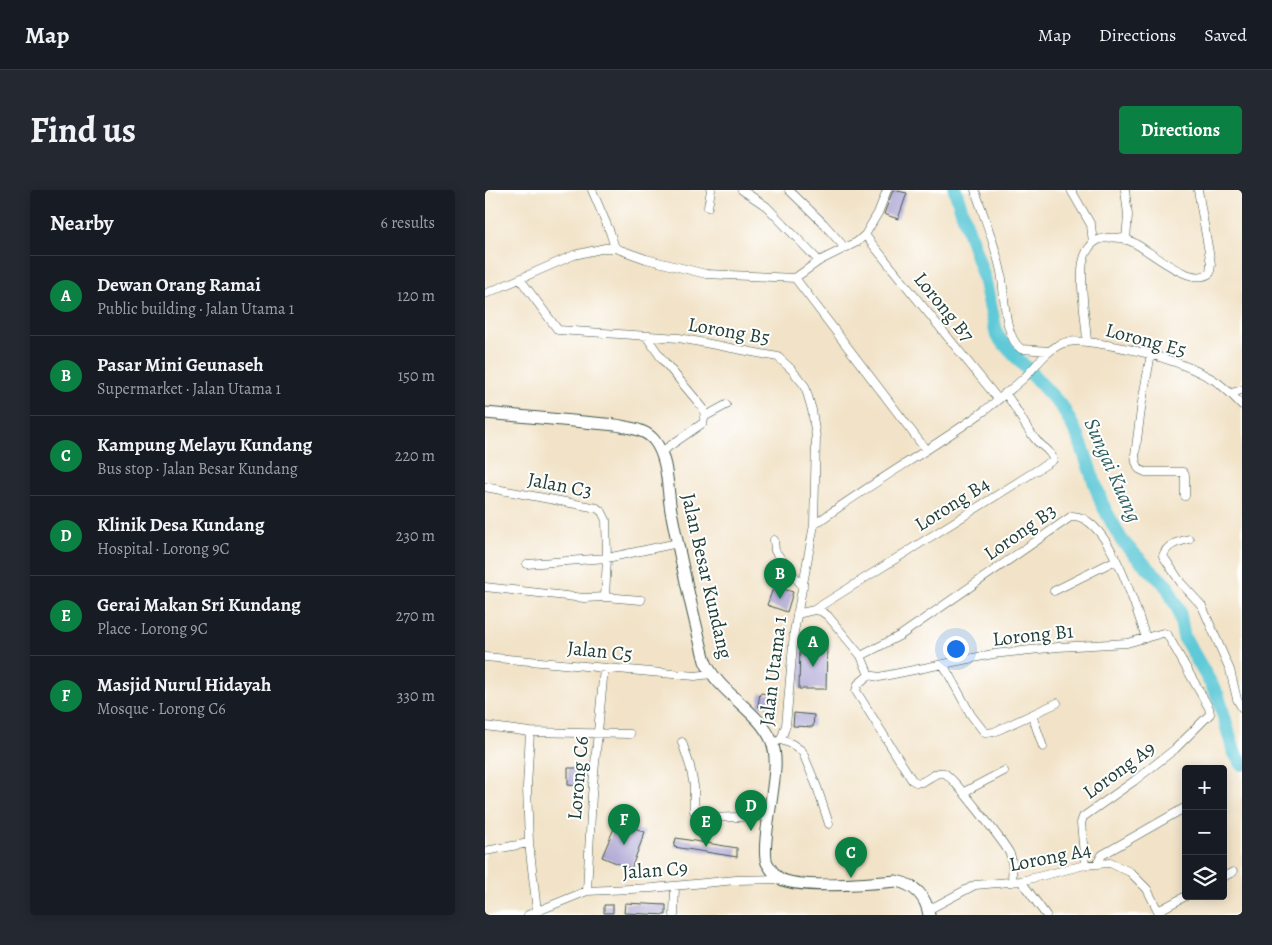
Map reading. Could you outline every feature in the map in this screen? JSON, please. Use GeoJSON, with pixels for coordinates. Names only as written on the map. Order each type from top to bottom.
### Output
{"type":"FeatureCollection","features":[{"type":"Feature","properties":{"kind":"main road","name":"Jalan Besar Kundang"},"geometry":{"type":"LineString","coordinates":[[485,413],[550,418],[634,428],[646,433],[654,440],[661,452],[678,543],[705,661],[711,674],[777,741],[766,855],[767,863],[780,879]]}},
{"type":"Feature","properties":{"kind":"main road"},"geometry":{"type":"LineString","coordinates":[[780,879],[797,883],[835,884],[897,881],[906,883],[916,889],[923,897],[929,912]]}},
{"type":"Feature","properties":{"kind":"street"},"geometry":{"type":"LineString","coordinates":[[591,190],[615,248]]}},
{"type":"Feature","properties":{"kind":"street"},"geometry":{"type":"LineString","coordinates":[[708,207],[711,190]]}},
{"type":"Feature","properties":{"kind":"street"},"geometry":{"type":"LineString","coordinates":[[742,190],[766,206],[819,261]]}},
{"type":"Feature","properties":{"kind":"street"},"geometry":{"type":"LineString","coordinates":[[789,190],[823,223],[845,248]]}},
{"type":"Feature","properties":{"kind":"street"},"geometry":{"type":"LineString","coordinates":[[485,294],[573,255],[605,248],[615,248],[646,260],[705,274],[795,278],[819,261],[865,235],[878,213],[887,190]]}},
{"type":"Feature","properties":{"kind":"street"},"geometry":{"type":"LineString","coordinates":[[975,190],[1001,271],[1008,324],[1013,339],[1021,349],[1050,350]]}},
{"type":"Feature","properties":{"kind":"street"},"geometry":{"type":"LineString","coordinates":[[1071,190],[1091,225],[1093,243]]}},
{"type":"Feature","properties":{"kind":"street"},"geometry":{"type":"LineString","coordinates":[[1125,190],[1128,215],[1126,240]]}},
{"type":"Feature","properties":{"kind":"street"},"geometry":{"type":"LineString","coordinates":[[1087,342],[1082,269],[1085,254],[1093,243],[1113,238],[1126,240],[1181,271],[1194,276],[1206,276],[1209,273],[1211,264],[1198,190]]}},
{"type":"Feature","properties":{"kind":"street","name":"Lorong B7"},"geometry":{"type":"LineString","coordinates":[[865,235],[999,399]]}},
{"type":"Feature","properties":{"kind":"street"},"geometry":{"type":"LineString","coordinates":[[795,278],[926,450]]}},
{"type":"Feature","properties":{"kind":"street","name":"Lorong B5"},"geometry":{"type":"LineString","coordinates":[[520,279],[558,330],[679,338],[779,357],[805,386],[812,410],[816,437],[814,525]]}},
{"type":"Feature","properties":{"kind":"street"},"geometry":{"type":"LineString","coordinates":[[646,336],[661,359],[703,408],[705,417],[703,423],[661,452]]}},
{"type":"Feature","properties":{"kind":"street","name":"Lorong E5"},"geometry":{"type":"LineString","coordinates":[[1005,393],[1023,378],[1050,350],[1068,342],[1087,342],[1151,354],[1201,373],[1231,393],[1242,405]]}},
{"type":"Feature","properties":{"kind":"street"},"geometry":{"type":"LineString","coordinates":[[1151,354],[1141,402],[1135,455],[1136,462],[1139,469],[1145,472],[1183,472],[1185,475],[1185,496]]}},
{"type":"Feature","properties":{"kind":"street"},"geometry":{"type":"LineString","coordinates":[[1231,393],[1242,390]]}},
{"type":"Feature","properties":{"kind":"street"},"geometry":{"type":"LineString","coordinates":[[814,525],[841,504],[926,450],[1005,393]]}},
{"type":"Feature","properties":{"kind":"street","name":"Lorong B4"},"geometry":{"type":"LineString","coordinates":[[797,614],[814,610],[1053,460],[1051,454],[1035,439],[1016,407],[1005,393]]}},
{"type":"Feature","properties":{"kind":"street"},"geometry":{"type":"LineString","coordinates":[[705,417],[726,405]]}},
{"type":"Feature","properties":{"kind":"street","name":"Jalan C3"},"geometry":{"type":"LineString","coordinates":[[485,487],[597,508],[602,512],[606,520],[605,597]]}},
{"type":"Feature","properties":{"kind":"street","name":"Lorong B3"},"geometry":{"type":"LineString","coordinates":[[861,656],[901,635],[1072,516],[1079,516],[1086,520],[1103,538],[1124,574],[1146,638]]}},
{"type":"Feature","properties":{"kind":"street","name":"Jalan Utama 1"},"geometry":{"type":"LineString","coordinates":[[777,741],[786,725],[797,614],[814,525]]}},
{"type":"Feature","properties":{"kind":"street"},"geometry":{"type":"LineString","coordinates":[[1189,539],[1173,544],[1163,556],[1181,583],[1202,606],[1230,670],[1237,699],[1242,708]]}},
{"type":"Feature","properties":{"kind":"street"},"geometry":{"type":"LineString","coordinates":[[774,540],[775,551],[803,587]]}},
{"type":"Feature","properties":{"kind":"street"},"geometry":{"type":"LineString","coordinates":[[527,564],[607,558],[678,543]]}},
{"type":"Feature","properties":{"kind":"street"},"geometry":{"type":"LineString","coordinates":[[1054,591],[1116,560]]}},
{"type":"Feature","properties":{"kind":"street"},"geometry":{"type":"LineString","coordinates":[[485,587],[584,598],[605,597],[641,600]]}},
{"type":"Feature","properties":{"kind":"street"},"geometry":{"type":"LineString","coordinates":[[814,610],[828,616],[861,656],[869,675],[858,684],[856,691],[912,780],[915,783],[920,783],[939,773],[944,773],[964,792],[1011,855],[1012,882]]}},
{"type":"Feature","properties":{"kind":"street","name":"Lorong B1"},"geometry":{"type":"LineString","coordinates":[[869,675],[879,677],[993,654],[1058,647],[1127,643],[1163,633],[1167,634],[1209,708],[1210,714]]}},
{"type":"Feature","properties":{"kind":"street","name":"Jalan C5"},"geometry":{"type":"LineString","coordinates":[[485,657],[695,676],[711,674]]}},
{"type":"Feature","properties":{"kind":"street"},"geometry":{"type":"LineString","coordinates":[[943,664],[971,715],[985,733],[994,732],[1057,703]]}},
{"type":"Feature","properties":{"kind":"street","name":"Lorong C6"},"geometry":{"type":"LineString","coordinates":[[587,891],[597,734],[604,668]]}},
{"type":"Feature","properties":{"kind":"street","name":"Lorong A9"},"geometry":{"type":"LineString","coordinates":[[1085,865],[1081,823],[1083,816],[1134,782],[1209,718],[1210,714]]}},
{"type":"Feature","properties":{"kind":"street"},"geometry":{"type":"LineString","coordinates":[[1032,715],[1043,747]]}},
{"type":"Feature","properties":{"kind":"street"},"geometry":{"type":"LineString","coordinates":[[485,726],[530,732],[630,734]]}},
{"type":"Feature","properties":{"kind":"street"},"geometry":{"type":"LineString","coordinates":[[530,732],[527,787],[529,843],[537,911]]}},
{"type":"Feature","properties":{"kind":"street"},"geometry":{"type":"LineString","coordinates":[[777,741],[792,744],[802,752],[817,787],[829,824]]}},
{"type":"Feature","properties":{"kind":"street"},"geometry":{"type":"LineString","coordinates":[[682,742],[694,786],[694,810],[698,815],[706,818],[769,816]]}},
{"type":"Feature","properties":{"kind":"street"},"geometry":{"type":"LineString","coordinates":[[964,792],[1004,771]]}},
{"type":"Feature","properties":{"kind":"street"},"geometry":{"type":"LineString","coordinates":[[1097,864],[1102,856],[1182,809]]}},
{"type":"Feature","properties":{"kind":"street"},"geometry":{"type":"LineString","coordinates":[[485,851],[529,843]]}},
{"type":"Feature","properties":{"kind":"street","name":"Lorong A4"},"geometry":{"type":"LineString","coordinates":[[929,912],[975,885],[1021,881],[1085,865],[1111,863],[1130,872],[1147,889],[1159,913]]}},
{"type":"Feature","properties":{"kind":"street"},"geometry":{"type":"LineString","coordinates":[[1227,875],[1233,872]]}},
{"type":"Feature","properties":{"kind":"street","name":"Jalan C9"},"geometry":{"type":"LineString","coordinates":[[528,915],[587,891],[736,880],[780,879]]}},
{"type":"Feature","properties":{"kind":"street"},"geometry":{"type":"LineString","coordinates":[[1021,881],[1046,915]]}},
{"type":"Feature","properties":{"kind":"street"},"geometry":{"type":"LineString","coordinates":[[674,915],[675,886]]}},
{"type":"Feature","properties":{"kind":"street"},"geometry":{"type":"LineString","coordinates":[[1159,913],[1182,899]]}},
{"type":"Feature","properties":{"kind":"building"},"geometry":{"type":"Polygon","coordinates":[[[893,190],[907,193],[898,219],[884,214],[893,190]]]}},
{"type":"Feature","properties":{"kind":"building"},"geometry":{"type":"Polygon","coordinates":[[[774,586],[793,592],[787,612],[767,605],[774,586]]]}},
{"type":"Feature","properties":{"kind":"building"},"geometry":{"type":"Polygon","coordinates":[[[800,644],[827,645],[826,689],[799,689],[800,644]]]}},
{"type":"Feature","properties":{"kind":"building"},"geometry":{"type":"Polygon","coordinates":[[[760,693],[777,695],[775,707],[758,706],[760,693]]]}},
{"type":"Feature","properties":{"kind":"building"},"geometry":{"type":"Polygon","coordinates":[[[794,713],[814,715],[813,727],[793,726],[794,713]]]}},
{"type":"Feature","properties":{"kind":"building"},"geometry":{"type":"Polygon","coordinates":[[[568,768],[580,768],[579,786],[568,785],[568,768]]]}},
{"type":"Feature","properties":{"kind":"building"},"geometry":{"type":"Polygon","coordinates":[[[617,821],[645,832],[631,869],[602,857],[617,821]]]}},
{"type":"Feature","properties":{"kind":"building"},"geometry":{"type":"Polygon","coordinates":[[[676,838],[737,848],[737,857],[674,847],[676,838]]]}},
{"type":"Feature","properties":{"kind":"building"},"geometry":{"type":"Polygon","coordinates":[[[625,903],[666,905],[666,915],[624,913],[625,903]]]}},
{"type":"Feature","properties":{"kind":"building"},"geometry":{"type":"Polygon","coordinates":[[[604,905],[613,905],[613,913],[604,913],[604,905]]]}},
{"type":"Feature","properties":{"kind":"waterway","name":"Sungai Kuang"},"geometry":{"type":"LineString","coordinates":[[955,190],[984,278],[997,336],[1063,408],[1079,438],[1102,504],[1122,541],[1167,586],[1179,611],[1184,637],[1218,696],[1234,752],[1242,764]]}},
{"type":"Feature","properties":{"kind":"place","name":"Pasar Mini Geunaseh"},"geometry":{"type":"Point","coordinates":[780,599]}},
{"type":"Feature","properties":{"kind":"place","name":"Dewan Orang Ramai"},"geometry":{"type":"Point","coordinates":[813,667]}},
{"type":"Feature","properties":{"kind":"place","name":"Klinik Desa Kundang"},"geometry":{"type":"Point","coordinates":[751,831]}},
{"type":"Feature","properties":{"kind":"place","name":"Masjid Nurul Hidayah"},"geometry":{"type":"Point","coordinates":[624,845]}},
{"type":"Feature","properties":{"kind":"place","name":"Gerai Makan Sri Kundang"},"geometry":{"type":"Point","coordinates":[706,847]}},
{"type":"Feature","properties":{"kind":"place","name":"Kampung Melayu Kundang"},"geometry":{"type":"Point","coordinates":[851,878]}}]}
